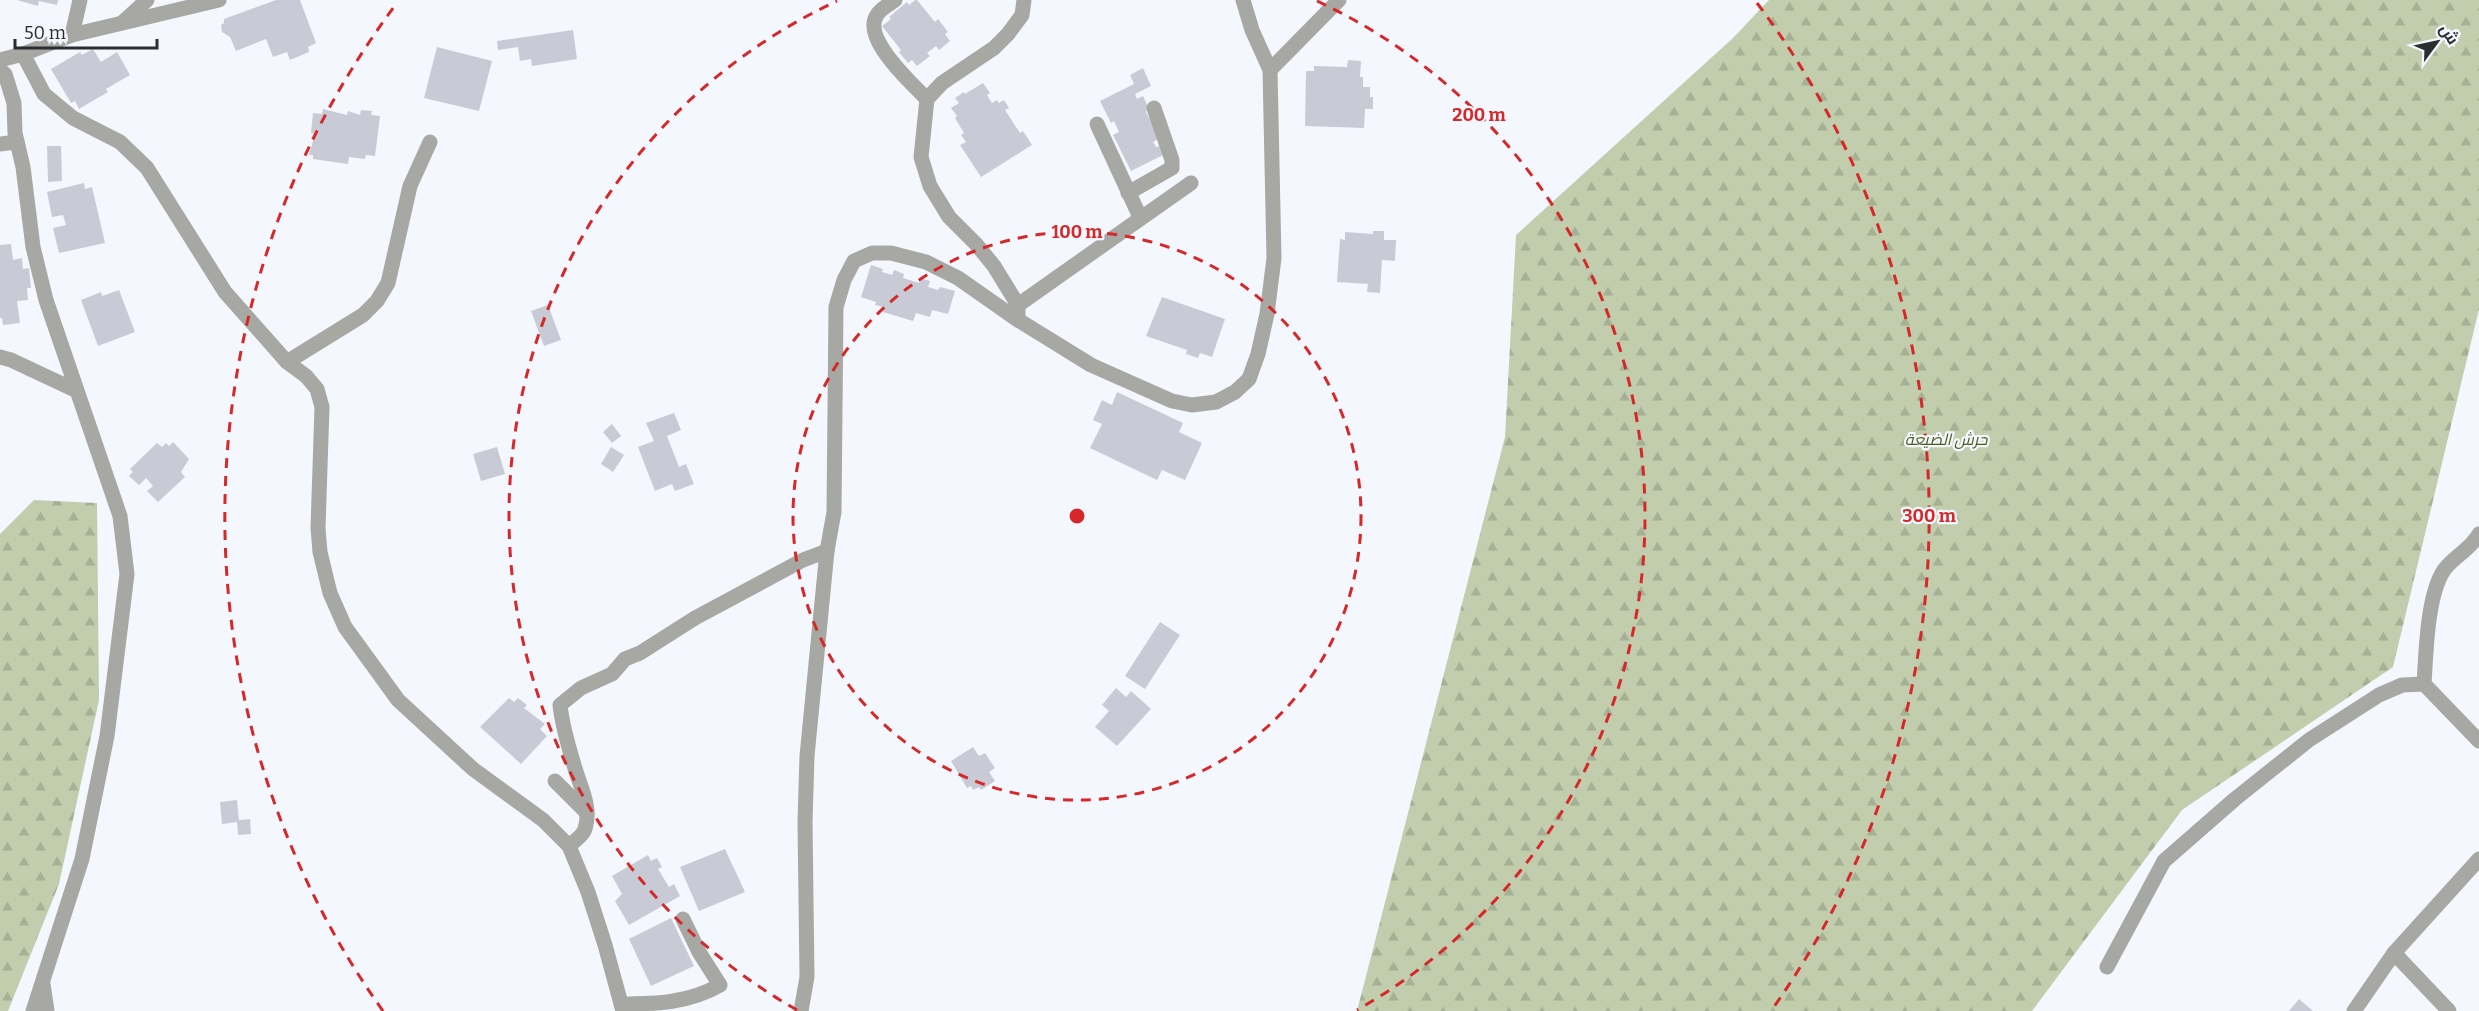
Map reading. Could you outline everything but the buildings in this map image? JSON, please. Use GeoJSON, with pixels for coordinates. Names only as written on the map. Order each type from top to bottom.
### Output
{"type":"FeatureCollection","features":[{"type":"Feature","properties":{"kind":"street"},"geometry":{"type":"LineString","coordinates":[[72,35],[80,0]]}},
{"type":"Feature","properties":{"kind":"street"},"geometry":{"type":"LineString","coordinates":[[122,23],[147,0]]}},
{"type":"Feature","properties":{"kind":"street"},"geometry":{"type":"LineString","coordinates":[[0,60],[23,54],[72,35],[219,0]]}},
{"type":"Feature","properties":{"kind":"street"},"geometry":{"type":"LineString","coordinates":[[895,0],[877,15],[873,26],[879,43],[891,61],[927,99]]}},
{"type":"Feature","properties":{"kind":"street"},"geometry":{"type":"LineString","coordinates":[[1018,312],[994,266],[949,216],[930,186],[921,157],[927,99],[942,83],[971,64],[1008,34],[1022,15],[1024,0]]}},
{"type":"Feature","properties":{"kind":"street"},"geometry":{"type":"LineString","coordinates":[[801,1011],[807,977],[805,822],[807,756],[827,551],[834,512],[836,307],[844,280],[854,261],[872,253],[891,253],[926,262],[1018,312],[1091,364],[1172,401],[1192,405],[1216,402],[1235,392],[1249,379],[1258,354],[1268,314],[1274,258],[1270,70],[1252,30],[1243,0]]}},
{"type":"Feature","properties":{"kind":"street"},"geometry":{"type":"LineString","coordinates":[[1270,70],[1338,0]]}},
{"type":"Feature","properties":{"kind":"street"},"geometry":{"type":"LineString","coordinates":[[23,54],[44,94],[73,118],[120,142],[136,154],[170,201],[225,292],[287,362],[306,376],[317,389],[322,407],[318,528],[320,552],[330,593],[345,627],[398,700],[473,769],[543,820],[569,846],[605,945],[622,1008],[688,999],[720,985],[699,952],[683,919]]}},
{"type":"Feature","properties":{"kind":"street"},"geometry":{"type":"LineString","coordinates":[[0,70],[4,74],[14,103],[17,142],[33,247],[43,289],[75,390],[120,516],[127,574],[107,736],[84,848],[33,1011]]}},
{"type":"Feature","properties":{"kind":"street"},"geometry":{"type":"LineString","coordinates":[[1128,193],[1172,168],[1172,160],[1154,108]]}},
{"type":"Feature","properties":{"kind":"street"},"geometry":{"type":"LineString","coordinates":[[1096,124],[1140,217]]}},
{"type":"Feature","properties":{"kind":"street"},"geometry":{"type":"LineString","coordinates":[[0,144],[17,142]]}},
{"type":"Feature","properties":{"kind":"street"},"geometry":{"type":"LineString","coordinates":[[287,362],[363,315],[377,301],[388,283],[410,186],[430,142]]}},
{"type":"Feature","properties":{"kind":"street"},"geometry":{"type":"LineString","coordinates":[[1018,312],[1140,217],[1191,183]]}},
{"type":"Feature","properties":{"kind":"street"},"geometry":{"type":"LineString","coordinates":[[0,357],[75,390]]}},
{"type":"Feature","properties":{"kind":"street"},"geometry":{"type":"LineString","coordinates":[[2479,534],[2443,571],[2436,588],[2428,624],[2424,684],[2479,741]]}},
{"type":"Feature","properties":{"kind":"street"},"geometry":{"type":"LineString","coordinates":[[569,846],[584,832],[587,813],[585,794],[561,719],[560,705],[581,688],[612,674],[625,659],[640,653],[694,618],[803,560],[827,551]]}},
{"type":"Feature","properties":{"kind":"street"},"geometry":{"type":"LineString","coordinates":[[2107,967],[2164,861],[2235,799],[2309,740],[2379,695],[2402,686],[2424,684]]}},
{"type":"Feature","properties":{"kind":"street"},"geometry":{"type":"LineString","coordinates":[[555,781],[587,813]]}},
{"type":"Feature","properties":{"kind":"street"},"geometry":{"type":"LineString","coordinates":[[2354,1011],[2394,954],[2479,859]]}},
{"type":"Feature","properties":{"kind":"street"},"geometry":{"type":"LineString","coordinates":[[2394,954],[2449,1011]]}},
{"type":"Feature","properties":{"kind":"street"},"geometry":{"type":"LineString","coordinates":[[42,977],[47,1011]]}},
{"type":"Feature","properties":{"kind":"green space","name":"حرش الضيعة"},"geometry":{"type":"Polygon","coordinates":[[[1769,0],[2479,0],[2479,309],[2393,667],[2182,810],[2032,1011],[1357,1011],[1505,437],[1516,235],[1733,38],[1769,0]]]}},
{"type":"Feature","properties":{"kind":"green space"},"geometry":{"type":"Polygon","coordinates":[[[34,500],[97,503],[99,700],[59,884],[8,1011],[0,1011],[0,534],[34,500]]]}}]}
